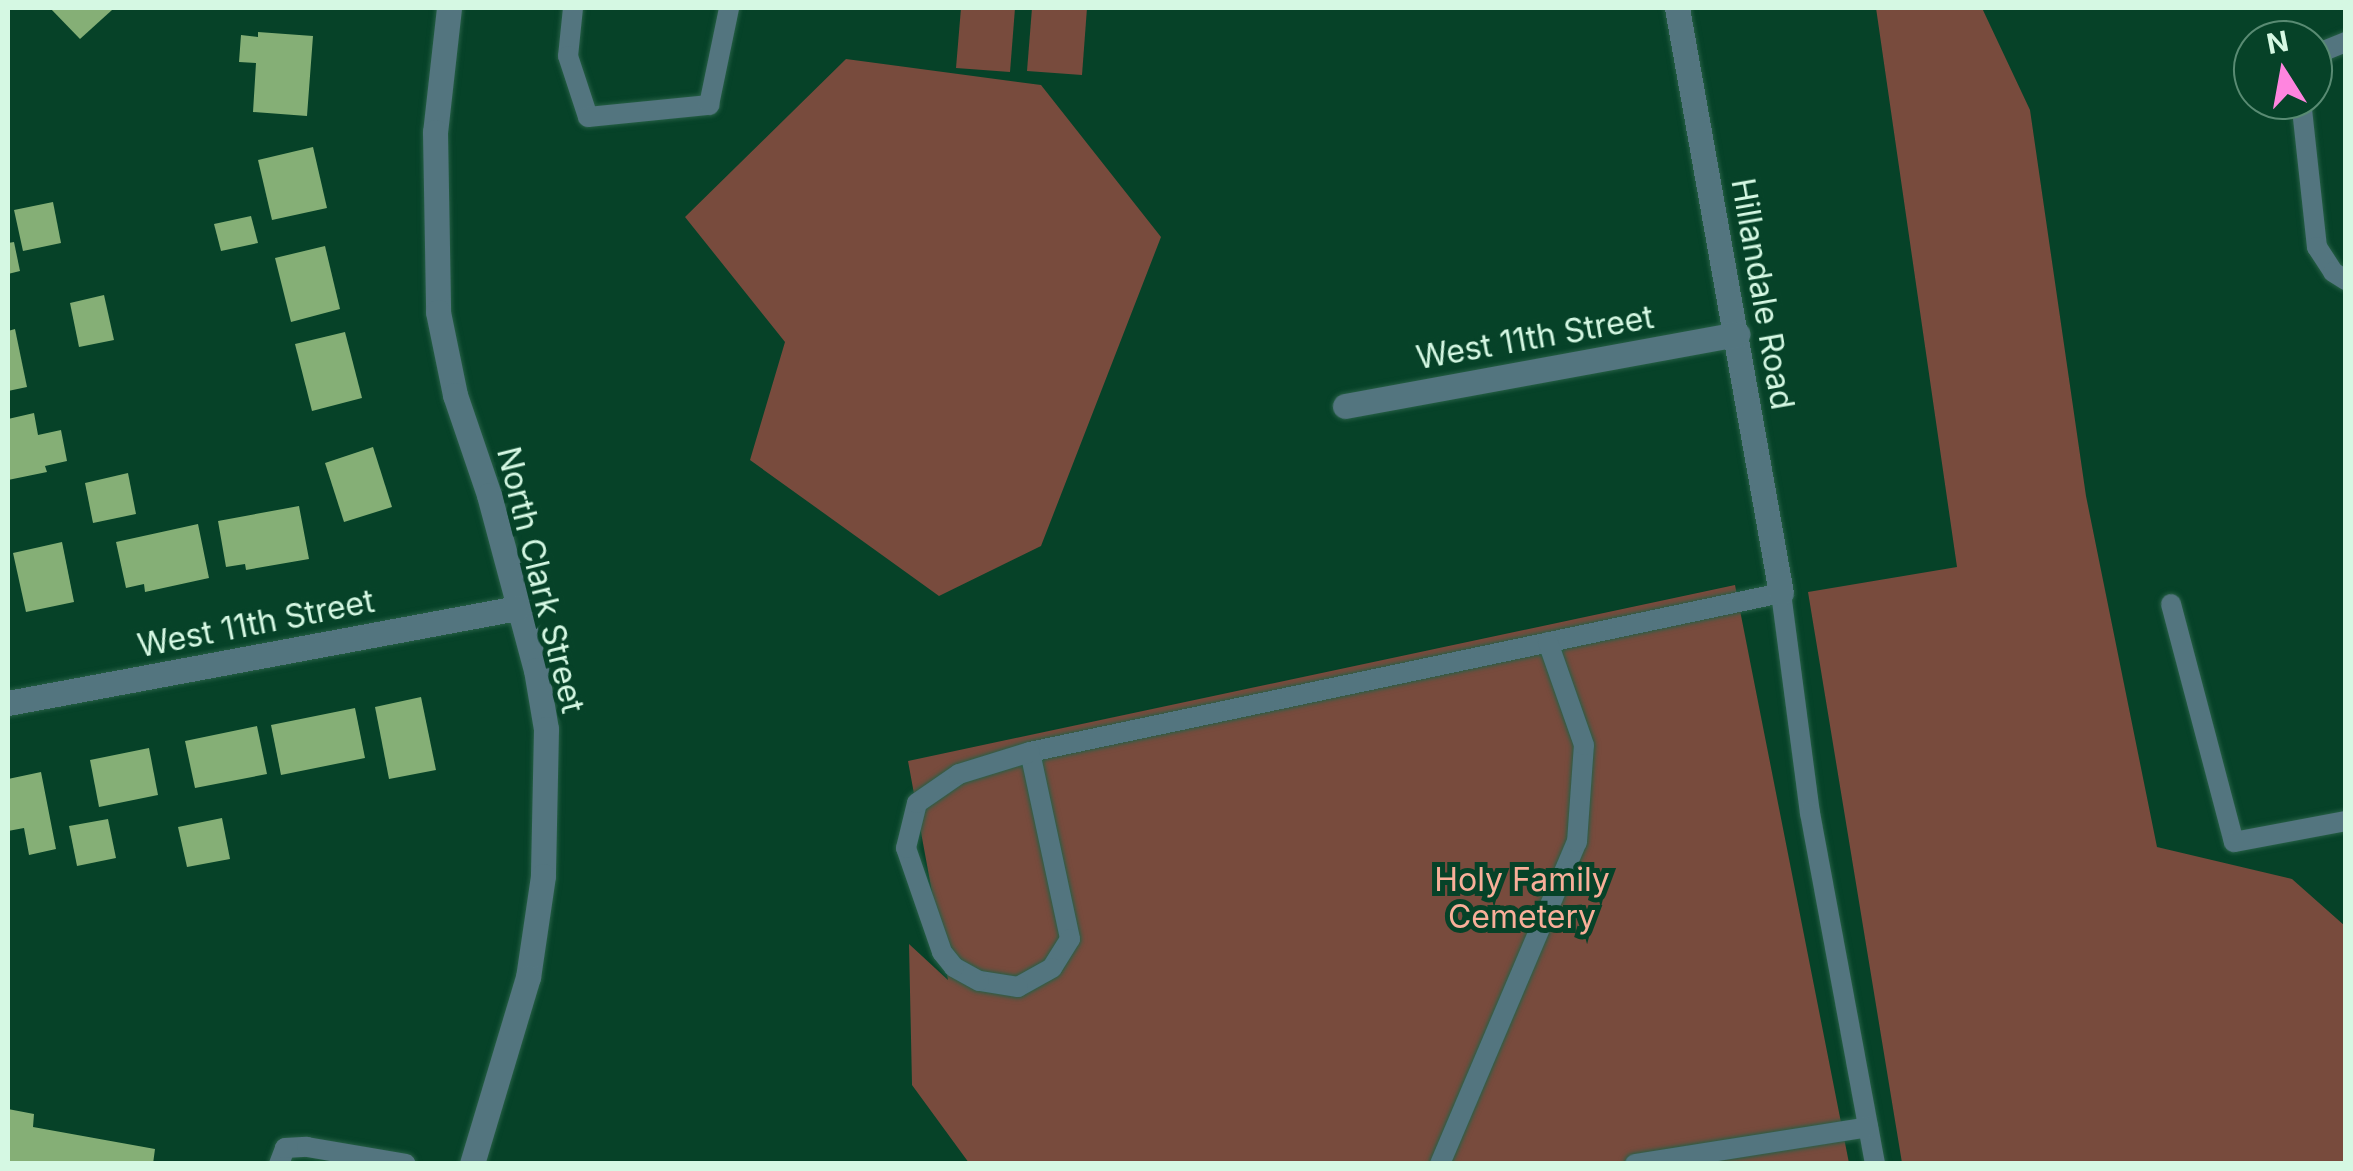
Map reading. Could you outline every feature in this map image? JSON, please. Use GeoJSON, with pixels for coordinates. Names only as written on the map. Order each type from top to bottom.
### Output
{"type":"FeatureCollection","features":[{"type":"Feature","properties":{"kind":"street","name":"North Clark Street"},"geometry":{"type":"LineString","coordinates":[[449,8],[435,132],[438,312],[455,394],[490,495],[536,670],[546,729],[544,876],[528,977],[472,1164]]}},
{"type":"Feature","properties":{"kind":"street","name":"Hillandale Road"},"geometry":{"type":"LineString","coordinates":[[1678,8],[1781,593]]}},
{"type":"Feature","properties":{"kind":"street","name":"West 11th Street"},"geometry":{"type":"LineString","coordinates":[[1345,406],[1737,334]]}},
{"type":"Feature","properties":{"kind":"street","name":"West 11th Street"},"geometry":{"type":"LineString","coordinates":[[8,703],[517,608]]}},
{"type":"Feature","properties":{"kind":"lane"},"geometry":{"type":"LineString","coordinates":[[573,8],[568,56],[588,116],[709,105],[729,8]]}},
{"type":"Feature","properties":{"kind":"lane"},"geometry":{"type":"LineString","coordinates":[[2304,120],[2317,247],[2333,272],[2346,280]]}},
{"type":"Feature","properties":{"kind":"lane"},"geometry":{"type":"LineString","coordinates":[[1030,752],[1070,939],[1052,968],[1018,987],[979,980],[954,967],[942,952],[906,848],[917,803],[959,774],[1030,752],[1781,593],[1810,813],[1875,1164]]}},
{"type":"Feature","properties":{"kind":"lane"},"geometry":{"type":"LineString","coordinates":[[2171,604],[2234,842],[2346,822]]}},
{"type":"Feature","properties":{"kind":"lane"},"geometry":{"type":"LineString","coordinates":[[1440,1164],[1577,842],[1584,745],[1548,642]]}},
{"type":"Feature","properties":{"kind":"lane"},"geometry":{"type":"LineString","coordinates":[[1636,1164],[1868,1126]]}},
{"type":"Feature","properties":{"kind":"lane"},"geometry":{"type":"LineString","coordinates":[[280,1164],[286,1148],[307,1147],[406,1164]]}},
{"type":"Feature","properties":{"kind":"green space"},"geometry":{"type":"Polygon","coordinates":[[[961,8],[1015,8],[1010,72],[956,68],[961,8]]]}},
{"type":"Feature","properties":{"kind":"green space"},"geometry":{"type":"Polygon","coordinates":[[[1032,8],[1087,8],[1082,75],[1027,71],[1032,8]]]}},
{"type":"Feature","properties":{"kind":"green space"},"geometry":{"type":"Polygon","coordinates":[[[1876,8],[1982,8],[2030,110],[2086,496],[2157,847],[2292,879],[2345,926],[2345,1163],[1902,1163],[1808,592],[1957,567],[1876,8]]]}},
{"type":"Feature","properties":{"kind":"green space"},"geometry":{"type":"Polygon","coordinates":[[[846,59],[1041,85],[1161,237],[1041,546],[939,596],[750,460],[785,342],[685,217],[846,59]]]}},
{"type":"Feature","properties":{"kind":"green space","name":"Holy Family Cemetery"},"geometry":{"type":"Polygon","coordinates":[[[1735,585],[1849,1163],[969,1163],[912,1085],[909,944],[948,980],[908,761],[1735,585]]]}},
{"type":"Feature","properties":{"kind":"building"},"geometry":{"type":"Polygon","coordinates":[[[50,8],[110,8],[112,10],[80,39],[50,8]]]}},
{"type":"Feature","properties":{"kind":"building"},"geometry":{"type":"Polygon","coordinates":[[[258,32],[313,36],[307,116],[253,112],[256,63],[239,62],[241,35],[258,37],[258,32]]]}},
{"type":"Feature","properties":{"kind":"building"},"geometry":{"type":"Polygon","coordinates":[[[313,147],[327,208],[272,220],[258,160],[313,147]]]}},
{"type":"Feature","properties":{"kind":"building"},"geometry":{"type":"Polygon","coordinates":[[[53,202],[61,243],[23,251],[14,210],[53,202]]]}},
{"type":"Feature","properties":{"kind":"building"},"geometry":{"type":"Polygon","coordinates":[[[251,216],[258,243],[221,251],[214,224],[251,216]]]}},
{"type":"Feature","properties":{"kind":"building"},"geometry":{"type":"Polygon","coordinates":[[[14,242],[20,271],[8,274],[8,243],[14,242]]]}},
{"type":"Feature","properties":{"kind":"building"},"geometry":{"type":"Polygon","coordinates":[[[325,246],[340,309],[291,322],[275,258],[325,246]]]}},
{"type":"Feature","properties":{"kind":"building"},"geometry":{"type":"Polygon","coordinates":[[[104,295],[114,340],[79,347],[70,303],[104,295]]]}},
{"type":"Feature","properties":{"kind":"building"},"geometry":{"type":"Polygon","coordinates":[[[15,329],[27,387],[8,391],[8,331],[15,329]]]}},
{"type":"Feature","properties":{"kind":"building"},"geometry":{"type":"Polygon","coordinates":[[[345,332],[362,398],[312,411],[295,344],[345,332]]]}},
{"type":"Feature","properties":{"kind":"building"},"geometry":{"type":"Polygon","coordinates":[[[34,413],[38,435],[61,430],[67,461],[45,466],[47,472],[8,480],[8,419],[34,413]]]}},
{"type":"Feature","properties":{"kind":"building"},"geometry":{"type":"Polygon","coordinates":[[[373,447],[392,507],[344,522],[325,463],[373,447]]]}},
{"type":"Feature","properties":{"kind":"building"},"geometry":{"type":"Polygon","coordinates":[[[128,473],[136,514],[93,523],[85,483],[128,473]]]}},
{"type":"Feature","properties":{"kind":"building"},"geometry":{"type":"Polygon","coordinates":[[[299,506],[309,559],[246,570],[245,564],[226,567],[218,521],[299,506]]]}},
{"type":"Feature","properties":{"kind":"building"},"geometry":{"type":"Polygon","coordinates":[[[198,524],[209,578],[145,592],[144,584],[126,588],[116,542],[198,524]]]}},
{"type":"Feature","properties":{"kind":"building"},"geometry":{"type":"Polygon","coordinates":[[[62,542],[74,602],[26,612],[13,553],[62,542]]]}},
{"type":"Feature","properties":{"kind":"building"},"geometry":{"type":"Polygon","coordinates":[[[421,697],[436,770],[389,779],[375,707],[421,697]]]}},
{"type":"Feature","properties":{"kind":"building"},"geometry":{"type":"Polygon","coordinates":[[[355,708],[365,758],[281,775],[271,725],[355,708]]]}},
{"type":"Feature","properties":{"kind":"building"},"geometry":{"type":"Polygon","coordinates":[[[257,726],[267,774],[195,788],[185,741],[257,726]]]}},
{"type":"Feature","properties":{"kind":"building"},"geometry":{"type":"Polygon","coordinates":[[[149,748],[158,795],[99,807],[90,760],[149,748]]]}},
{"type":"Feature","properties":{"kind":"building"},"geometry":{"type":"Polygon","coordinates":[[[41,772],[56,849],[29,855],[24,828],[8,831],[8,779],[41,772]]]}},
{"type":"Feature","properties":{"kind":"building"},"geometry":{"type":"Polygon","coordinates":[[[222,818],[230,859],[187,867],[178,827],[222,818]]]}},
{"type":"Feature","properties":{"kind":"building"},"geometry":{"type":"Polygon","coordinates":[[[108,819],[116,858],[77,866],[69,826],[108,819]]]}},
{"type":"Feature","properties":{"kind":"building"},"geometry":{"type":"Polygon","coordinates":[[[8,1109],[34,1114],[33,1127],[155,1149],[153,1164],[8,1164],[8,1109]]]}}]}
